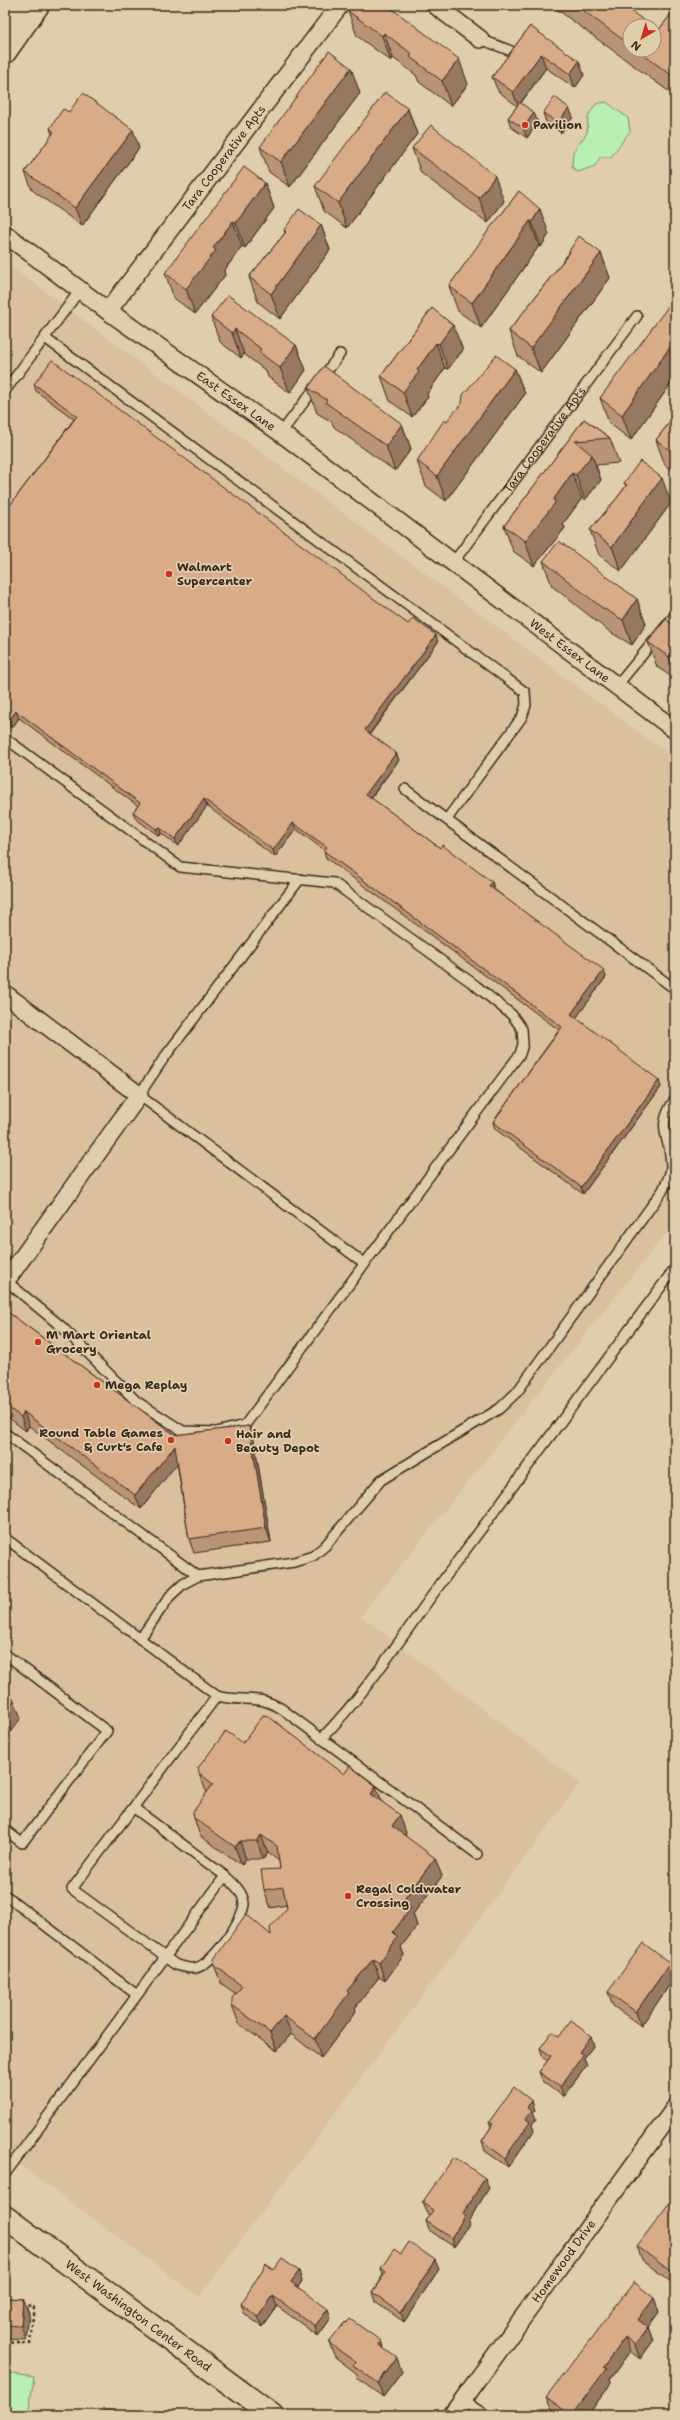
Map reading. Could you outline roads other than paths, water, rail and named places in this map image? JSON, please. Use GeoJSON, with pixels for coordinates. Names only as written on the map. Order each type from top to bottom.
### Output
{"type":"FeatureCollection","features":[{"type":"Feature","properties":{"kind":"main road"},"geometry":{"type":"LineString","coordinates":[[5,21],[13,5]]}},
{"type":"Feature","properties":{"kind":"main road"},"geometry":{"type":"LineString","coordinates":[[5,52],[38,5]]}},
{"type":"Feature","properties":{"kind":"main road","name":"West Washington Center Road"},"geometry":{"type":"LineString","coordinates":[[5,2217],[272,2415]]}},
{"type":"Feature","properties":{"kind":"street","name":"Tara Cooperative Apts"},"geometry":{"type":"LineString","coordinates":[[108,311],[340,5]]}},
{"type":"Feature","properties":{"kind":"street"},"geometry":{"type":"LineString","coordinates":[[435,5],[480,39]]}},
{"type":"Feature","properties":{"kind":"street","name":"East Essex Lane"},"geometry":{"type":"LineString","coordinates":[[5,234],[108,311],[281,433],[457,568]]}},
{"type":"Feature","properties":{"kind":"street","name":"West Essex Lane"},"geometry":{"type":"LineString","coordinates":[[457,568],[675,730]]}},
{"type":"Feature","properties":{"kind":"street"},"geometry":{"type":"LineString","coordinates":[[5,994],[139,1095],[5,1281]]}},
{"type":"Feature","properties":{"kind":"street","name":"Homewood Drive"},"geometry":{"type":"LineString","coordinates":[[452,2415],[675,2108]]}},
{"type":"Feature","properties":{"kind":"lane"},"geometry":{"type":"LineString","coordinates":[[480,39],[519,54]]}},
{"type":"Feature","properties":{"kind":"lane"},"geometry":{"type":"LineString","coordinates":[[5,392],[80,290]]}},
{"type":"Feature","properties":{"kind":"lane","name":"Tara Cooperative Apts"},"geometry":{"type":"LineString","coordinates":[[457,568],[638,316]]}},
{"type":"Feature","properties":{"kind":"lane"},"geometry":{"type":"LineString","coordinates":[[45,338],[525,692],[526,705],[522,717],[446,818]]}},
{"type":"Feature","properties":{"kind":"lane"},"geometry":{"type":"LineString","coordinates":[[281,433],[340,354]]}},
{"type":"Feature","properties":{"kind":"lane"},"geometry":{"type":"LineString","coordinates":[[616,687],[675,615]]}},
{"type":"Feature","properties":{"kind":"lane"},"geometry":{"type":"LineString","coordinates":[[5,738],[180,867],[334,883],[475,985],[512,1015],[522,1029],[523,1044],[520,1054],[245,1425],[216,1432],[182,1431],[136,1401],[62,1327],[5,1281]]}},
{"type":"Feature","properties":{"kind":"lane"},"geometry":{"type":"LineString","coordinates":[[405,789],[675,989]]}},
{"type":"Feature","properties":{"kind":"lane"},"geometry":{"type":"LineString","coordinates":[[300,879],[164,1058],[139,1095],[365,1264]]}},
{"type":"Feature","properties":{"kind":"lane"},"geometry":{"type":"LineString","coordinates":[[140,1639],[170,1596],[182,1584],[198,1576],[294,1562],[313,1556],[325,1546],[381,1480],[499,1409],[517,1392],[664,1190],[672,1169],[670,1150],[663,1126],[666,1112],[675,1099]]}},
{"type":"Feature","properties":{"kind":"lane"},"geometry":{"type":"LineString","coordinates":[[321,1739],[348,1711],[380,1671],[444,1579],[675,1268]]}},
{"type":"Feature","properties":{"kind":"lane"},"geometry":{"type":"LineString","coordinates":[[5,1433],[198,1576]]}},
{"type":"Feature","properties":{"kind":"lane"},"geometry":{"type":"LineString","coordinates":[[5,1538],[217,1696],[230,1700],[253,1698],[268,1701],[477,1854]]}},
{"type":"Feature","properties":{"kind":"lane"},"geometry":{"type":"LineString","coordinates":[[5,1654],[108,1731],[22,1843],[5,1830]]}},
{"type":"Feature","properties":{"kind":"lane"},"geometry":{"type":"LineString","coordinates":[[134,1808],[238,1887],[244,1903],[239,1920],[210,1961],[195,1968],[176,1965],[165,1958],[72,1889],[217,1696]]}},
{"type":"Feature","properties":{"kind":"lane"},"geometry":{"type":"LineString","coordinates":[[5,2174],[225,1876]]}},
{"type":"Feature","properties":{"kind":"lane"},"geometry":{"type":"LineString","coordinates":[[5,1895],[137,1995]]}},
{"type":"Feature","properties":{"kind":"lane"},"geometry":{"type":"LineString","coordinates":[[463,2400],[486,2415]]}},
{"type":"Feature","properties":{"kind":"place","name":"Pavilion"},"geometry":{"type":"Point","coordinates":[525,125]}},
{"type":"Feature","properties":{"kind":"place","name":"Walmart Supercenter"},"geometry":{"type":"Point","coordinates":[169,574]}},
{"type":"Feature","properties":{"kind":"place","name":"M Mart Oriental Grocery"},"geometry":{"type":"Point","coordinates":[38,1342]}},
{"type":"Feature","properties":{"kind":"place","name":"Mega Replay"},"geometry":{"type":"Point","coordinates":[97,1385]}},
{"type":"Feature","properties":{"kind":"place","name":"Round Table Games & Curt's Cafe"},"geometry":{"type":"Point","coordinates":[171,1440]}},
{"type":"Feature","properties":{"kind":"place","name":"Hair and Beauty Depot"},"geometry":{"type":"Point","coordinates":[228,1441]}},
{"type":"Feature","properties":{"kind":"place","name":"Regal Coldwater Crossing"},"geometry":{"type":"Point","coordinates":[348,1896]}}]}
